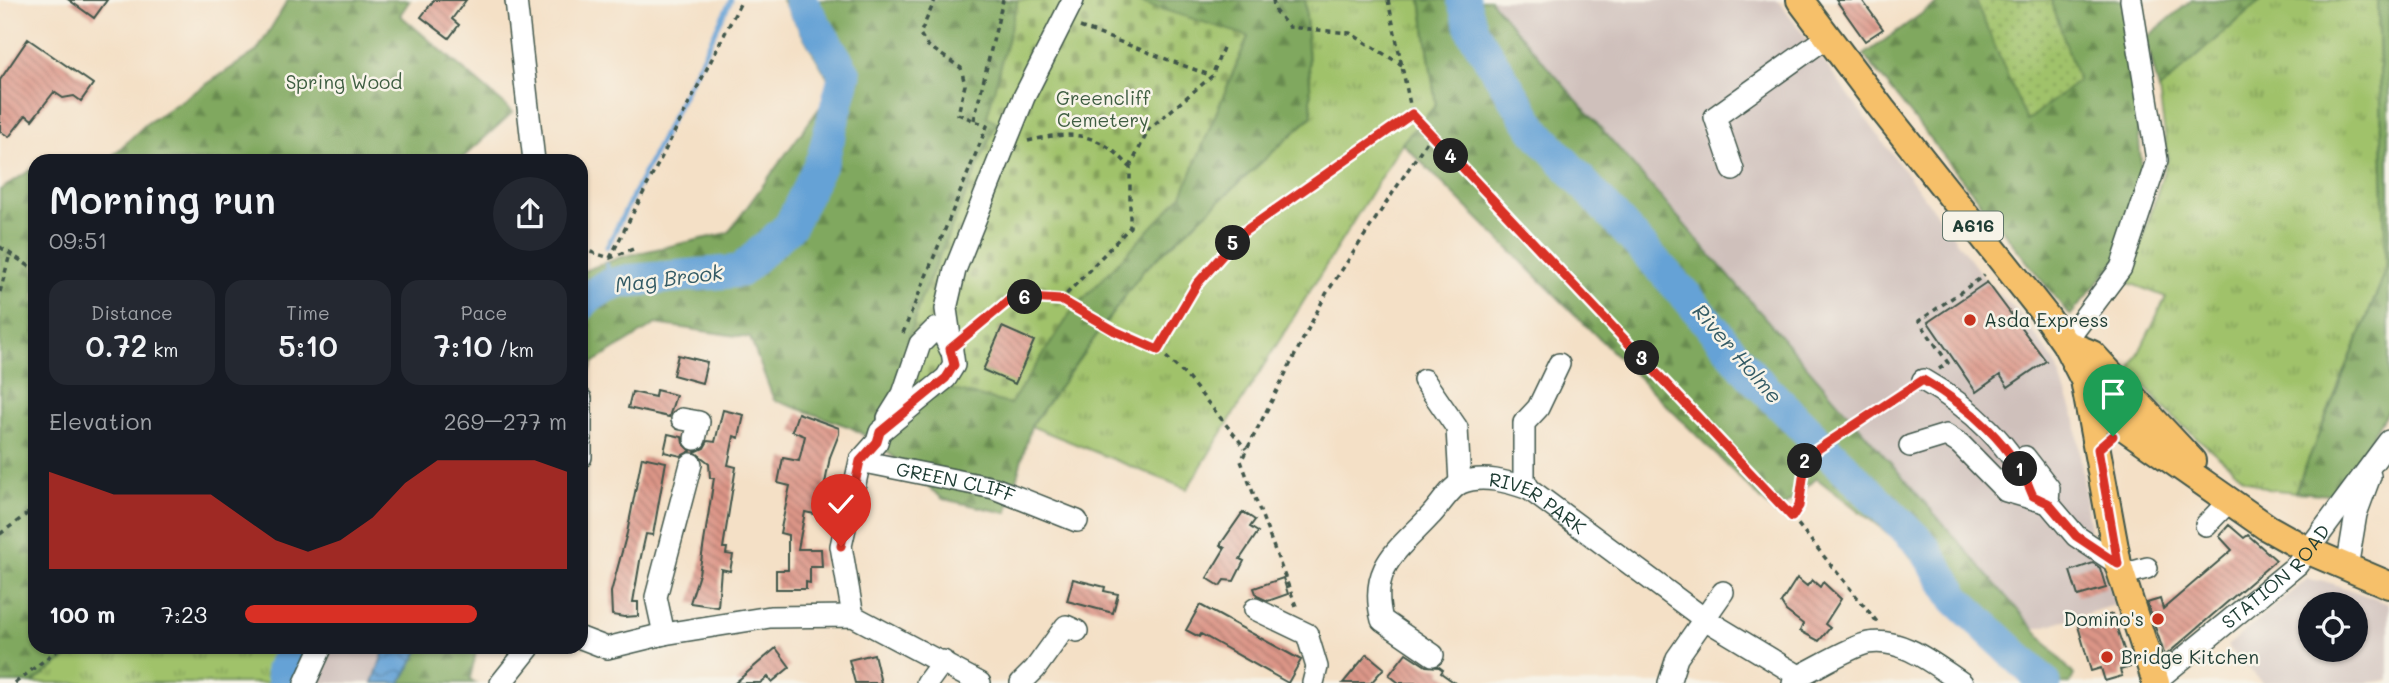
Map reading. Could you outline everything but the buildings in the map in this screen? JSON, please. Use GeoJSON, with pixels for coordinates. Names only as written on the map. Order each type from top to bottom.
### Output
{"type":"FeatureCollection","features":[{"type":"Feature","properties":{"kind":"main road","name":"A616"},"geometry":{"type":"LineString","coordinates":[[1800,0],[2001,264],[2065,343],[2084,380],[2091,404],[2132,429],[2148,444],[2268,528],[2309,551],[2389,585]]}},
{"type":"Feature","properties":{"kind":"main road","name":"A616"},"geometry":{"type":"LineString","coordinates":[[2065,343],[2092,354],[2230,500]]}},
{"type":"Feature","properties":{"kind":"main road"},"geometry":{"type":"LineString","coordinates":[[2127,394],[2091,404],[2098,449],[2155,683]]}},
{"type":"Feature","properties":{"kind":"main road","name":"A616"},"geometry":{"type":"LineString","coordinates":[[2098,449],[2113,436],[2124,435],[2148,444]]}},
{"type":"Feature","properties":{"kind":"street"},"geometry":{"type":"LineString","coordinates":[[533,154],[516,9],[535,0]]}},
{"type":"Feature","properties":{"kind":"street"},"geometry":{"type":"LineString","coordinates":[[880,432],[946,378],[954,365],[946,309],[955,270],[1002,148],[1061,20],[1073,0]]}},
{"type":"Feature","properties":{"kind":"street"},"geometry":{"type":"LineString","coordinates":[[2065,343],[2121,268],[2157,160],[2131,0]]}},
{"type":"Feature","properties":{"kind":"street"},"geometry":{"type":"LineString","coordinates":[[1734,170],[1715,117],[1827,37]]}},
{"type":"Feature","properties":{"kind":"street"},"geometry":{"type":"LineString","coordinates":[[853,616],[841,546],[860,461],[877,442],[880,432],[903,394],[920,344],[935,329],[943,333],[950,349]]}},
{"type":"Feature","properties":{"kind":"street"},"geometry":{"type":"LineString","coordinates":[[1530,489],[1524,479],[1524,423],[1538,408],[1559,364]]}},
{"type":"Feature","properties":{"kind":"street"},"geometry":{"type":"LineString","coordinates":[[1424,380],[1457,428],[1460,484]]}},
{"type":"Feature","properties":{"kind":"street"},"geometry":{"type":"LineString","coordinates":[[1923,380],[1959,400],[1985,426],[2025,475],[2040,499],[2076,536],[2129,569]]}},
{"type":"Feature","properties":{"kind":"street"},"geometry":{"type":"LineString","coordinates":[[1984,404],[2049,488],[2040,499]]}},
{"type":"Feature","properties":{"kind":"street"},"geometry":{"type":"LineString","coordinates":[[682,419],[699,422],[695,439]]}},
{"type":"Feature","properties":{"kind":"street"},"geometry":{"type":"LineString","coordinates":[[1910,446],[1946,435],[1960,443],[2006,491],[2040,499]]}},
{"type":"Feature","properties":{"kind":"street","name":"STATION ROAD"},"geometry":{"type":"LineString","coordinates":[[2155,683],[2256,601],[2309,551],[2384,448]]}},
{"type":"Feature","properties":{"kind":"street","name":"STATION ROAD"},"geometry":{"type":"LineString","coordinates":[[2347,568],[2356,514],[2384,448]]}},
{"type":"Feature","properties":{"kind":"street","name":"GREEN CLIFF"},"geometry":{"type":"LineString","coordinates":[[860,461],[994,488],[1077,521]]}},
{"type":"Feature","properties":{"kind":"street"},"geometry":{"type":"LineString","coordinates":[[664,634],[656,597],[691,464]]}},
{"type":"Feature","properties":{"kind":"street","name":"RIVER PARK"},"geometry":{"type":"LineString","coordinates":[[1433,655],[1382,620],[1378,604],[1379,578],[1390,555],[1414,534],[1460,484],[1499,479],[1530,489],[1703,618],[1796,679]]}},
{"type":"Feature","properties":{"kind":"street"},"geometry":{"type":"LineString","coordinates":[[2206,525],[2230,500]]}},
{"type":"Feature","properties":{"kind":"street"},"geometry":{"type":"LineString","coordinates":[[1669,683],[1676,658],[1723,592]]}},
{"type":"Feature","properties":{"kind":"street"},"geometry":{"type":"LineString","coordinates":[[1255,609],[1307,634],[1317,667],[1313,683]]}},
{"type":"Feature","properties":{"kind":"street"},"geometry":{"type":"LineString","coordinates":[[588,641],[607,648],[664,634],[770,617],[853,616],[943,661],[980,683]]}},
{"type":"Feature","properties":{"kind":"street"},"geometry":{"type":"LineString","coordinates":[[1021,683],[1035,669],[1066,626],[1077,631]]}},
{"type":"Feature","properties":{"kind":"street"},"geometry":{"type":"LineString","coordinates":[[1796,679],[1869,643],[1897,646],[1926,658],[1962,683]]}},
{"type":"Feature","properties":{"kind":"street"},"geometry":{"type":"LineString","coordinates":[[305,683],[318,654]]}},
{"type":"Feature","properties":{"kind":"street"},"geometry":{"type":"LineString","coordinates":[[501,683],[524,654]]}},
{"type":"Feature","properties":{"kind":"street"},"geometry":{"type":"LineString","coordinates":[[927,683],[943,661]]}},
{"type":"Feature","properties":{"kind":"path"},"geometry":{"type":"LineString","coordinates":[[610,258],[742,0]]}},
{"type":"Feature","properties":{"kind":"path"},"geometry":{"type":"LineString","coordinates":[[899,343],[987,126],[958,114],[965,85],[961,68],[927,45],[920,34],[935,0]]}},
{"type":"Feature","properties":{"kind":"path"},"geometry":{"type":"LineString","coordinates":[[974,120],[1003,0]]}},
{"type":"Feature","properties":{"kind":"path"},"geometry":{"type":"LineString","coordinates":[[1273,0],[1275,11],[1289,27],[1350,33],[1402,65]]}},
{"type":"Feature","properties":{"kind":"path"},"geometry":{"type":"LineString","coordinates":[[1388,0],[1412,114],[1792,517],[1897,646]]}},
{"type":"Feature","properties":{"kind":"path"},"geometry":{"type":"LineString","coordinates":[[1061,20],[1212,76]]}},
{"type":"Feature","properties":{"kind":"path"},"geometry":{"type":"LineString","coordinates":[[1061,300],[1130,228],[1129,167],[1149,129],[1212,76],[1224,45]]}},
{"type":"Feature","properties":{"kind":"path"},"geometry":{"type":"LineString","coordinates":[[1158,350],[1197,284],[1242,233],[1412,114]]}},
{"type":"Feature","properties":{"kind":"path"},"geometry":{"type":"LineString","coordinates":[[1307,634],[1241,461],[1326,295],[1431,135]]}},
{"type":"Feature","properties":{"kind":"path"},"geometry":{"type":"LineString","coordinates":[[1002,148],[1056,136],[1090,137],[1112,147],[1129,167]]}},
{"type":"Feature","properties":{"kind":"path"},"geometry":{"type":"LineString","coordinates":[[0,247],[28,265]]}},
{"type":"Feature","properties":{"kind":"path"},"geometry":{"type":"LineString","coordinates":[[588,251],[610,258],[633,249]]}},
{"type":"Feature","properties":{"kind":"path"},"geometry":{"type":"LineString","coordinates":[[0,292],[10,253]]}},
{"type":"Feature","properties":{"kind":"path"},"geometry":{"type":"LineString","coordinates":[[1792,517],[1799,506],[1806,457],[1948,363],[1919,321],[2001,264]]}},
{"type":"Feature","properties":{"kind":"path"},"geometry":{"type":"LineString","coordinates":[[950,349],[1013,297],[1061,300],[1115,331],[1158,350],[1187,377],[1246,449]]}},
{"type":"Feature","properties":{"kind":"path"},"geometry":{"type":"LineString","coordinates":[[0,534],[28,513]]}},
{"type":"Feature","properties":{"kind":"path"},"geometry":{"type":"LineString","coordinates":[[15,683],[52,654]]}},
{"type":"Feature","properties":{"kind":"shaded area"},"geometry":{"type":"Polygon","coordinates":[[[1490,0],[1778,0],[1987,282],[2023,317],[2055,363],[2076,421],[2090,532],[2115,605],[2035,629],[1490,0]]]}},
{"type":"Feature","properties":{"kind":"shaded area"},"geometry":{"type":"Polygon","coordinates":[[[2307,579],[2331,583],[2356,592],[2298,592],[2298,662],[2368,662],[2368,596],[2389,604],[2389,680],[2365,683],[2263,683],[2227,646],[2307,579]]]}},
{"type":"Feature","properties":{"kind":"shaded area"},"geometry":{"type":"Polygon","coordinates":[[[313,654],[403,654],[389,683],[304,683],[313,654]]]}},
{"type":"Feature","properties":{"kind":"green space","name":"Spring Wood"},"geometry":{"type":"Polygon","coordinates":[[[288,0],[410,0],[400,15],[513,112],[467,154],[114,154],[146,124],[257,51],[288,0]]]}},
{"type":"Feature","properties":{"kind":"green space"},"geometry":{"type":"Polygon","coordinates":[[[782,0],[1018,0],[987,117],[997,122],[920,301],[898,375],[1010,404],[1073,310],[1182,195],[1248,37],[1132,0],[1305,0],[1312,116],[1143,271],[1031,426],[1007,513],[943,499],[872,439],[850,427],[774,400],[750,338],[656,324],[593,363],[588,375],[588,269],[621,257],[728,233],[834,88],[782,0]]]}},
{"type":"Feature","properties":{"kind":"green space","name":"Greencliff Cemetery"},"geometry":{"type":"Polygon","coordinates":[[[1018,0],[1132,0],[1248,36],[1182,195],[1073,310],[1010,404],[898,376],[920,301],[997,122],[987,117],[1018,0]]]}},
{"type":"Feature","properties":{"kind":"green space"},"geometry":{"type":"Polygon","coordinates":[[[1305,0],[1421,0],[1436,105],[1402,143],[1187,489],[1031,426],[1143,271],[1312,116],[1305,0]]]}},
{"type":"Feature","properties":{"kind":"green space"},"geometry":{"type":"Polygon","coordinates":[[[1421,0],[1490,0],[2074,675],[2070,683],[2026,683],[1978,638],[1898,541],[1816,478],[1776,514],[1402,143],[1436,105],[1421,0]]]}},
{"type":"Feature","properties":{"kind":"green space"},"geometry":{"type":"Polygon","coordinates":[[[1941,0],[1975,0],[2027,121],[2078,81],[2051,0],[2123,0],[2131,49],[2143,184],[2120,256],[2070,316],[1864,55],[1941,0]]]}},
{"type":"Feature","properties":{"kind":"green space"},"geometry":{"type":"Polygon","coordinates":[[[1975,0],[2051,0],[2078,81],[2027,121],[1975,0]]]}},
{"type":"Feature","properties":{"kind":"green space"},"geometry":{"type":"Polygon","coordinates":[[[2192,0],[2261,0],[2159,90],[2146,38],[2192,0]]]}},
{"type":"Feature","properties":{"kind":"green space"},"geometry":{"type":"Polygon","coordinates":[[[2261,0],[2378,0],[2386,271],[2295,492],[2267,489],[2246,480],[2172,416],[2130,371],[2166,297],[2129,283],[2168,158],[2159,90],[2261,0]]]}},
{"type":"Feature","properties":{"kind":"green space"},"geometry":{"type":"Polygon","coordinates":[[[2378,0],[2389,0],[2389,408],[2337,495],[2295,492],[2386,271],[2378,0]]]}},
{"type":"Feature","properties":{"kind":"green space"},"geometry":{"type":"Polygon","coordinates":[[[28,172],[28,654],[72,654],[32,683],[0,683],[0,190],[28,172]]]}},
{"type":"Feature","properties":{"kind":"green space"},"geometry":{"type":"Polygon","coordinates":[[[72,654],[312,654],[301,674],[268,683],[32,683],[72,654]]]}},
{"type":"Feature","properties":{"kind":"green space"},"geometry":{"type":"Polygon","coordinates":[[[403,654],[476,654],[470,679],[476,683],[389,683],[403,654]]]}},
{"type":"Feature","properties":{"kind":"water"},"geometry":{"type":"Polygon","coordinates":[[[383,654],[417,654],[400,683],[373,683],[383,654]]]}},
{"type":"Feature","properties":{"kind":"waterway"},"geometry":{"type":"LineString","coordinates":[[607,247],[731,0]]}},
{"type":"Feature","properties":{"kind":"waterway","name":"Mag Brook"},"geometry":{"type":"LineString","coordinates":[[588,298],[606,286],[626,281],[740,271],[790,226],[823,158],[845,74],[800,0]]}},
{"type":"Feature","properties":{"kind":"waterway","name":"River Holme"},"geometry":{"type":"LineString","coordinates":[[1463,0],[1473,32],[1534,129],[1688,298],[1752,376],[1923,546],[1956,599],[2045,683]]}},
{"type":"Feature","properties":{"kind":"waterway"},"geometry":{"type":"LineString","coordinates":[[606,286],[607,265]]}},
{"type":"Feature","properties":{"kind":"waterway","name":"Mag Brook"},"geometry":{"type":"LineString","coordinates":[[284,683],[282,669],[292,654]]}},
{"type":"Feature","properties":{"kind":"place","name":"Asda Express"},"geometry":{"type":"Point","coordinates":[1970,320]}},
{"type":"Feature","properties":{"kind":"place","name":"Domino's"},"geometry":{"type":"Point","coordinates":[2158,619]}},
{"type":"Feature","properties":{"kind":"place","name":"Bridge Kitchen"},"geometry":{"type":"Point","coordinates":[2107,657]}},
{"type":"Feature","properties":{"kind":"route"},"geometry":{"type":"LineString","coordinates":[[841,546],[860,461],[877,442],[880,432],[946,378],[954,365],[950,349],[1013,297],[1061,300],[1115,331],[1158,350],[1197,284],[1242,233],[1412,114],[1792,517],[1799,506],[1806,457],[1923,380],[1959,400],[1985,426],[2025,475],[2033,496],[2048,503],[2076,536],[2118,564],[2098,449],[2113,436]]}}]}
